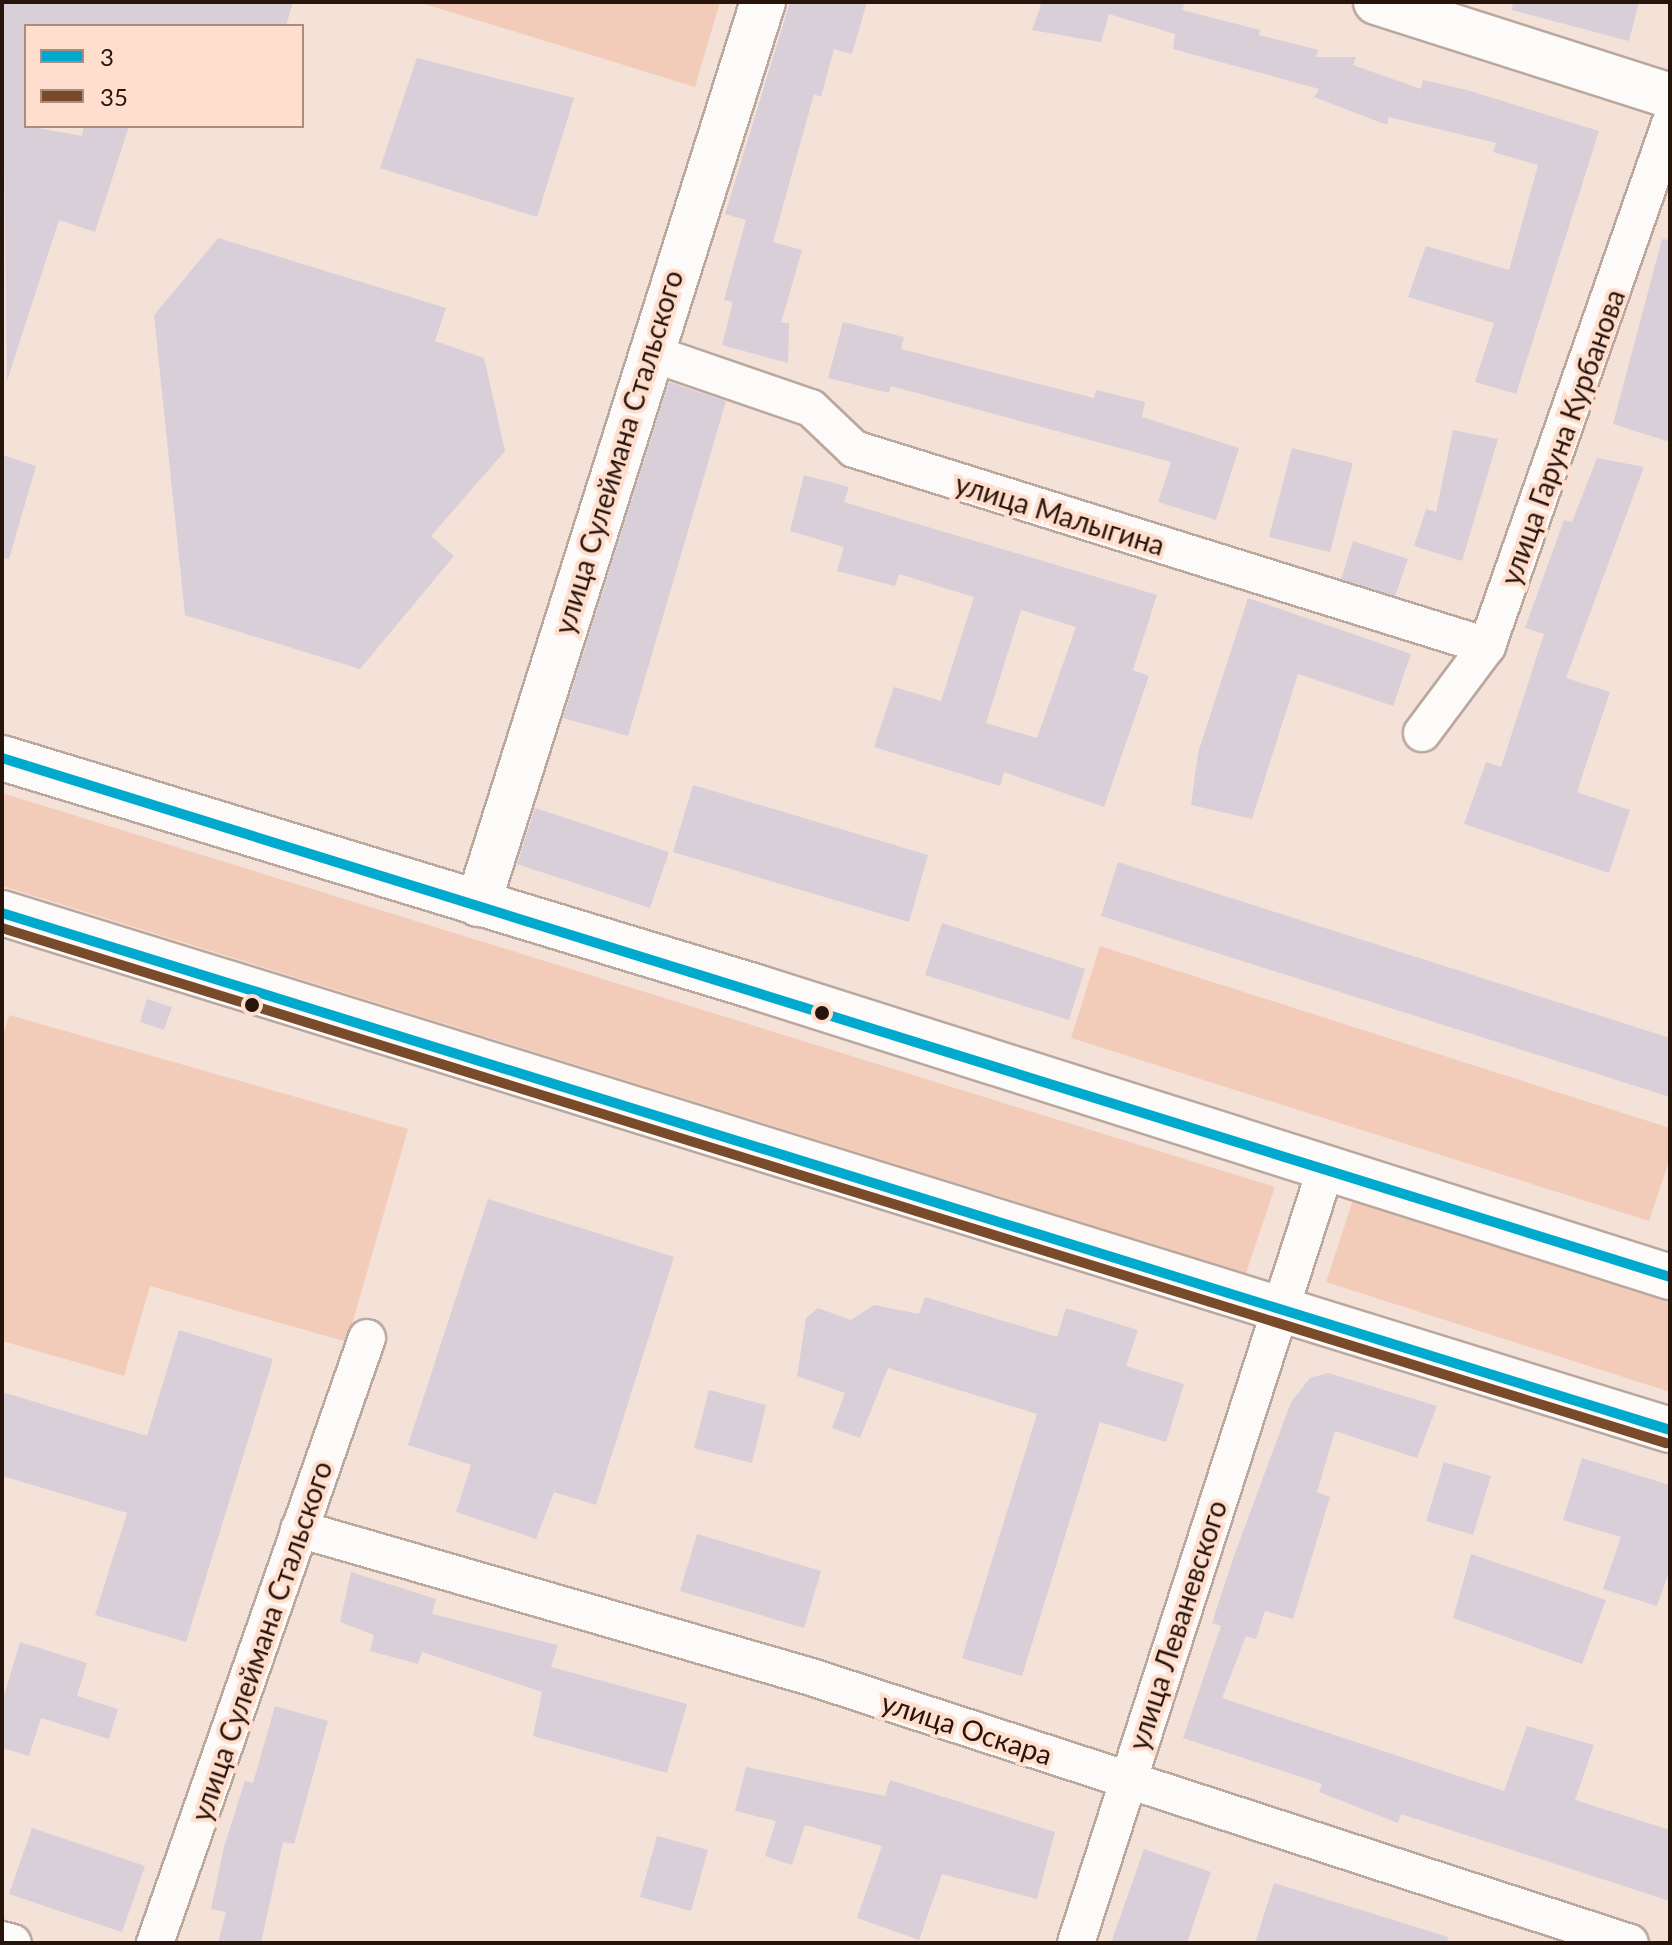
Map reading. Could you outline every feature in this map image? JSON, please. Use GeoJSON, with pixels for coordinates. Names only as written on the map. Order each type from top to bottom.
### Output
{"type":"FeatureCollection","features":[{"type":"Feature","properties":{"kind":"main road","name":"улица Сулеймана Стальского"},"geometry":{"type":"LineString","coordinates":[[475,903],[760,2]]}},
{"type":"Feature","properties":{"kind":"main road","name":"улица Сулеймана Стальского"},"geometry":{"type":"LineString","coordinates":[[475,903],[760,2]]}},
{"type":"Feature","properties":{"kind":"main road"},"geometry":{"type":"LineString","coordinates":[[1376,2],[1670,96]]}},
{"type":"Feature","properties":{"kind":"main road"},"geometry":{"type":"LineString","coordinates":[[2,758],[1327,1165],[1670,1277]]}},
{"type":"Feature","properties":{"kind":"main road"},"geometry":{"type":"LineString","coordinates":[[2,913],[1670,1430]]}},
{"type":"Feature","properties":{"kind":"street","name":"улица Гаруна Курбанова"},"geometry":{"type":"LineString","coordinates":[[1422,733],[1487,646],[1670,124]]}},
{"type":"Feature","properties":{"kind":"street","name":"улица Малыгина"},"geometry":{"type":"LineString","coordinates":[[648,352],[811,408],[854,449],[1487,646]]}},
{"type":"Feature","properties":{"kind":"street","name":"улица Леваневского"},"geometry":{"type":"LineString","coordinates":[[1076,1943],[1126,1780],[1327,1165]]}},
{"type":"Feature","properties":{"kind":"street","name":"улица Сулеймана Стальского"},"geometry":{"type":"LineString","coordinates":[[155,1943],[367,1338]]}},
{"type":"Feature","properties":{"kind":"street","name":"улица Оскара"},"geometry":{"type":"LineString","coordinates":[[299,1529],[808,1676],[1630,1943]]}},
{"type":"Feature","properties":{"kind":"street"},"geometry":{"type":"LineString","coordinates":[[2,1940],[13,1943]]}},
{"type":"Feature","properties":{"kind":"shaded area"},"geometry":{"type":"Polygon","coordinates":[[[418,2],[720,2],[695,87],[418,2]]]}},
{"type":"Feature","properties":{"kind":"shaded area"},"geometry":{"type":"Polygon","coordinates":[[[2,793],[1275,1187],[1246,1273],[2,886],[2,793]]]}},
{"type":"Feature","properties":{"kind":"shaded area"},"geometry":{"type":"Polygon","coordinates":[[[1100,946],[1670,1128],[1670,1158],[1649,1221],[1071,1038],[1100,946]]]}},
{"type":"Feature","properties":{"kind":"shaded area"},"geometry":{"type":"Polygon","coordinates":[[[9,1015],[408,1129],[347,1342],[150,1286],[124,1376],[2,1341],[2,1039],[9,1015]]]}},
{"type":"Feature","properties":{"kind":"shaded area"},"geometry":{"type":"Polygon","coordinates":[[[1353,1200],[1670,1302],[1670,1392],[1326,1282],[1353,1200]]]}},
{"type":"Feature","properties":{"kind":"building"},"geometry":{"type":"Polygon","coordinates":[[[2,2],[293,2],[287,24],[24,24],[24,128],[82,136],[84,128],[128,128],[95,232],[59,220],[7,381],[2,2]]]}},
{"type":"Feature","properties":{"kind":"building"},"geometry":{"type":"Polygon","coordinates":[[[790,2],[867,2],[852,54],[834,49],[821,97],[814,94],[773,242],[802,250],[781,323],[789,323],[788,363],[722,345],[733,302],[724,300],[746,220],[725,214],[790,2]]]}},
{"type":"Feature","properties":{"kind":"building"},"geometry":{"type":"Polygon","coordinates":[[[1042,2],[1185,2],[1182,10],[1260,30],[1259,35],[1318,50],[1316,57],[1356,57],[1353,65],[1421,89],[1423,80],[1467,90],[1599,131],[1516,394],[1475,382],[1494,323],[1408,297],[1426,246],[1509,270],[1538,165],[1493,152],[1496,143],[1389,117],[1387,125],[1314,97],[1319,89],[1173,49],[1175,34],[1109,14],[1101,42],[1032,30],[1042,2]]]}},
{"type":"Feature","properties":{"kind":"building"},"geometry":{"type":"Polygon","coordinates":[[[1513,2],[1639,2],[1629,41],[1512,10],[1513,2]]]}},
{"type":"Feature","properties":{"kind":"building"},"geometry":{"type":"Polygon","coordinates":[[[417,58],[574,98],[537,217],[380,168],[417,58]]]}},
{"type":"Feature","properties":{"kind":"building"},"geometry":{"type":"Polygon","coordinates":[[[218,238],[446,308],[435,341],[484,358],[505,451],[431,536],[454,556],[360,669],[185,615],[154,315],[218,238]]]}},
{"type":"Feature","properties":{"kind":"building"},"geometry":{"type":"Polygon","coordinates":[[[1662,239],[1670,240],[1670,442],[1613,424],[1662,239]]]}},
{"type":"Feature","properties":{"kind":"building"},"geometry":{"type":"Polygon","coordinates":[[[843,322],[904,337],[901,349],[1094,398],[1096,390],[1145,402],[1142,417],[1239,448],[1216,520],[1158,502],[1171,462],[891,386],[889,393],[828,378],[843,322]]]}},
{"type":"Feature","properties":{"kind":"building"},"geometry":{"type":"Polygon","coordinates":[[[669,382],[726,401],[628,736],[563,718],[669,382]]]}},
{"type":"Feature","properties":{"kind":"building"},"geometry":{"type":"Polygon","coordinates":[[[1453,430],[1498,439],[1462,561],[1414,546],[1426,509],[1436,512],[1453,430]]]}},
{"type":"Feature","properties":{"kind":"building"},"geometry":{"type":"Polygon","coordinates":[[[1292,448],[1353,463],[1330,552],[1269,537],[1292,448]]]}},
{"type":"Feature","properties":{"kind":"building"},"geometry":{"type":"Polygon","coordinates":[[[2,455],[36,466],[9,559],[2,558],[2,455]]]}},
{"type":"Feature","properties":{"kind":"building"},"geometry":{"type":"Polygon","coordinates":[[[1597,458],[1644,467],[1566,678],[1610,692],[1577,792],[1630,810],[1609,873],[1464,824],[1486,762],[1501,767],[1544,634],[1525,628],[1564,520],[1572,522],[1597,458]]]}},
{"type":"Feature","properties":{"kind":"building"},"geometry":{"type":"Polygon","coordinates":[[[804,475],[849,487],[844,502],[1157,595],[1133,670],[1149,676],[1104,807],[1004,772],[1000,786],[874,747],[894,687],[941,701],[974,597],[899,574],[895,586],[837,571],[844,547],[790,531],[804,475]],[[1021,610],[986,723],[1037,738],[1076,627],[1021,610]]]}},
{"type":"Feature","properties":{"kind":"building"},"geometry":{"type":"Polygon","coordinates":[[[1353,541],[1408,559],[1395,596],[1341,579],[1353,541]]]}},
{"type":"Feature","properties":{"kind":"building"},"geometry":{"type":"Polygon","coordinates":[[[1248,598],[1411,654],[1393,706],[1298,674],[1252,819],[1191,805],[1198,753],[1248,598]]]}},
{"type":"Feature","properties":{"kind":"building"},"geometry":{"type":"Polygon","coordinates":[[[693,785],[928,855],[909,922],[673,852],[693,785]]]}},
{"type":"Feature","properties":{"kind":"building"},"geometry":{"type":"Polygon","coordinates":[[[535,808],[669,852],[650,908],[517,864],[535,808]]]}},
{"type":"Feature","properties":{"kind":"building"},"geometry":{"type":"Polygon","coordinates":[[[1118,862],[1670,1038],[1670,1097],[1101,916],[1118,862]]]}},
{"type":"Feature","properties":{"kind":"building"},"geometry":{"type":"Polygon","coordinates":[[[942,923],[1085,969],[1069,1020],[925,975],[942,923]]]}},
{"type":"Feature","properties":{"kind":"building"},"geometry":{"type":"Polygon","coordinates":[[[147,999],[172,1007],[164,1030],[140,1022],[147,999]]]}},
{"type":"Feature","properties":{"kind":"building"},"geometry":{"type":"Polygon","coordinates":[[[488,1199],[674,1257],[596,1505],[554,1492],[536,1539],[456,1512],[471,1465],[408,1445],[488,1199]]]}},
{"type":"Feature","properties":{"kind":"building"},"geometry":{"type":"Polygon","coordinates":[[[925,1297],[1057,1337],[1066,1308],[1138,1330],[1126,1366],[1184,1384],[1166,1442],[1100,1422],[1022,1676],[962,1658],[1037,1414],[888,1368],[860,1438],[832,1428],[845,1393],[797,1376],[806,1318],[818,1308],[851,1320],[874,1305],[919,1314],[925,1297]]]}},
{"type":"Feature","properties":{"kind":"building"},"geometry":{"type":"Polygon","coordinates":[[[179,1330],[273,1359],[186,1642],[95,1615],[127,1513],[2,1476],[2,1392],[147,1436],[179,1330]]]}},
{"type":"Feature","properties":{"kind":"building"},"geometry":{"type":"Polygon","coordinates":[[[1328,1373],[1437,1406],[1417,1458],[1335,1431],[1317,1492],[1330,1497],[1293,1619],[1265,1611],[1256,1639],[1246,1636],[1222,1698],[1504,1791],[1527,1726],[1594,1745],[1575,1800],[1670,1830],[1670,1901],[1401,1814],[1398,1823],[1319,1792],[1322,1784],[1183,1738],[1221,1626],[1212,1623],[1291,1402],[1310,1378],[1328,1373]]]}},
{"type":"Feature","properties":{"kind":"building"},"geometry":{"type":"Polygon","coordinates":[[[709,1390],[766,1405],[752,1463],[694,1448],[709,1390]]]}},
{"type":"Feature","properties":{"kind":"building"},"geometry":{"type":"Polygon","coordinates":[[[1582,1458],[1670,1485],[1670,1569],[1657,1606],[1603,1589],[1621,1537],[1563,1520],[1582,1458]]]}},
{"type":"Feature","properties":{"kind":"building"},"geometry":{"type":"Polygon","coordinates":[[[1444,1462],[1491,1476],[1473,1535],[1426,1521],[1444,1462]]]}},
{"type":"Feature","properties":{"kind":"building"},"geometry":{"type":"Polygon","coordinates":[[[697,1534],[821,1571],[804,1628],[680,1591],[697,1534]]]}},
{"type":"Feature","properties":{"kind":"building"},"geometry":{"type":"Polygon","coordinates":[[[1471,1554],[1606,1600],[1582,1664],[1453,1618],[1471,1554]]]}},
{"type":"Feature","properties":{"kind":"building"},"geometry":{"type":"Polygon","coordinates":[[[351,1572],[436,1599],[432,1614],[558,1645],[551,1667],[687,1704],[667,1773],[533,1736],[542,1692],[422,1652],[418,1664],[370,1651],[374,1635],[340,1622],[351,1572]]]}},
{"type":"Feature","properties":{"kind":"building"},"geometry":{"type":"Polygon","coordinates":[[[20,1642],[87,1663],[77,1696],[118,1709],[109,1739],[41,1718],[29,1756],[2,1748],[2,1702],[20,1642]]]}},
{"type":"Feature","properties":{"kind":"building"},"geometry":{"type":"Polygon","coordinates":[[[275,1706],[328,1721],[294,1844],[283,1842],[261,1943],[218,1943],[226,1912],[211,1909],[224,1847],[245,1781],[253,1783],[275,1706]]]}},
{"type":"Feature","properties":{"kind":"building"},"geometry":{"type":"Polygon","coordinates":[[[746,1767],[885,1796],[890,1780],[1055,1832],[1037,1899],[942,1874],[919,1940],[857,1918],[882,1846],[805,1825],[792,1865],[765,1856],[776,1821],[735,1811],[746,1767]]]}},
{"type":"Feature","properties":{"kind":"building"},"geometry":{"type":"Polygon","coordinates":[[[32,1828],[145,1866],[122,1932],[9,1894],[32,1828]]]}},
{"type":"Feature","properties":{"kind":"building"},"geometry":{"type":"Polygon","coordinates":[[[657,1836],[708,1850],[691,1911],[640,1897],[657,1836]]]}},
{"type":"Feature","properties":{"kind":"building"},"geometry":{"type":"Polygon","coordinates":[[[1144,1849],[1211,1872],[1187,1943],[1111,1943],[1144,1849]]]}},
{"type":"Feature","properties":{"kind":"building"},"geometry":{"type":"Polygon","coordinates":[[[1274,1883],[1448,1937],[1447,1943],[1255,1943],[1274,1883]]]}},
{"type":"Feature","properties":{"kind":"transit line","name":"3"},"geometry":{"type":"LineString","coordinates":[[2,758],[1670,1277]]}},
{"type":"Feature","properties":{"kind":"transit line","name":"3"},"geometry":{"type":"LineString","coordinates":[[2,913],[1670,1430]]}},
{"type":"Feature","properties":{"kind":"transit line","name":"35"},"geometry":{"type":"LineString","coordinates":[[2,928],[1666,1443]]}}]}
